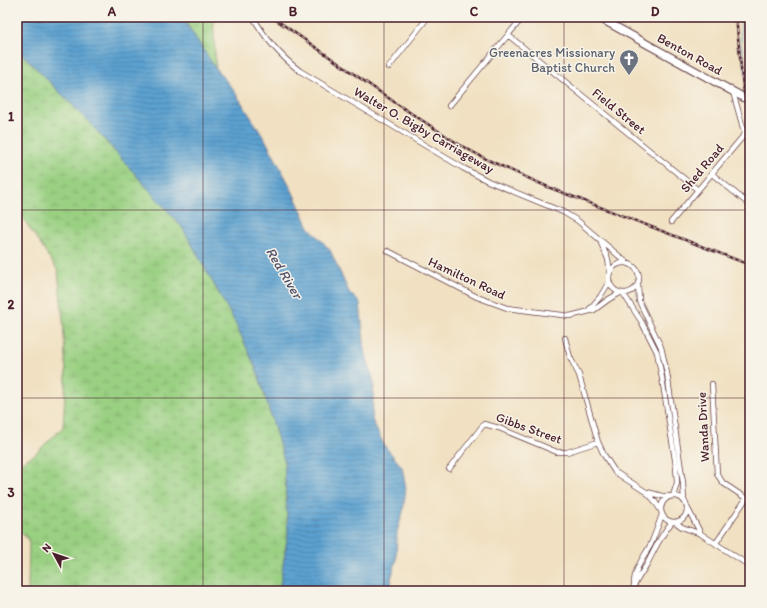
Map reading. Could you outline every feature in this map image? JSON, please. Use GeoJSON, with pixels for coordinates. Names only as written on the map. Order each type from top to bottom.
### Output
{"type":"FeatureCollection","features":[{"type":"Feature","properties":{"kind":"main road","name":"Benton Road"},"geometry":{"type":"LineString","coordinates":[[598,17],[750,101]]}},
{"type":"Feature","properties":{"kind":"street","name":"Walter O. Bigby Carriageway"},"geometry":{"type":"LineString","coordinates":[[253,17],[265,37],[291,64],[311,78],[463,168],[563,212],[578,221],[626,262]]}},
{"type":"Feature","properties":{"kind":"street"},"geometry":{"type":"LineString","coordinates":[[388,67],[428,17]]}},
{"type":"Feature","properties":{"kind":"street"},"geometry":{"type":"LineString","coordinates":[[449,106],[523,17]]}},
{"type":"Feature","properties":{"kind":"street","name":"Field Street"},"geometry":{"type":"LineString","coordinates":[[508,35],[698,190]]}},
{"type":"Feature","properties":{"kind":"street"},"geometry":{"type":"LineString","coordinates":[[733,92],[742,125],[750,137]]}},
{"type":"Feature","properties":{"kind":"street","name":"Shed Road"},"geometry":{"type":"LineString","coordinates":[[671,222],[750,128]]}},
{"type":"Feature","properties":{"kind":"street"},"geometry":{"type":"LineString","coordinates":[[712,174],[750,205]]}},
{"type":"Feature","properties":{"kind":"street","name":"Walter O. Bigby Carriageway"},"geometry":{"type":"LineString","coordinates":[[600,241],[608,259],[610,272]]}},
{"type":"Feature","properties":{"kind":"street","name":"Hamilton Road"},"geometry":{"type":"LineString","coordinates":[[388,251],[481,299],[507,308],[570,316],[594,310],[609,299],[621,293]]}},
{"type":"Feature","properties":{"kind":"street"},"geometry":{"type":"LineString","coordinates":[[588,311],[600,297],[609,282],[610,272],[616,264],[626,262],[638,270],[639,301],[661,347],[667,373],[684,482],[685,514],[683,518],[674,522],[659,538],[647,565],[634,584]]}},
{"type":"Feature","properties":{"kind":"street"},"geometry":{"type":"LineString","coordinates":[[609,282],[614,290],[621,293],[641,321],[657,352],[676,466],[677,483],[672,496],[664,500],[661,507],[661,512],[651,544],[637,569],[632,591]]}},
{"type":"Feature","properties":{"kind":"street"},"geometry":{"type":"LineString","coordinates":[[621,293],[631,291],[638,285]]}},
{"type":"Feature","properties":{"kind":"street"},"geometry":{"type":"LineString","coordinates":[[565,338],[570,357],[580,375],[598,442],[615,472],[646,492],[654,500],[668,520],[701,534],[750,566]]}},
{"type":"Feature","properties":{"kind":"street","name":"Wanda Drive"},"geometry":{"type":"LineString","coordinates":[[712,384],[717,474],[720,480],[748,500]]}},
{"type":"Feature","properties":{"kind":"street","name":"Gibbs Street"},"geometry":{"type":"LineString","coordinates":[[449,469],[484,424],[499,428],[557,452],[567,452],[598,442]]}},
{"type":"Feature","properties":{"kind":"street"},"geometry":{"type":"LineString","coordinates":[[646,492],[662,496],[681,498],[701,534]]}},
{"type":"Feature","properties":{"kind":"street"},"geometry":{"type":"LineString","coordinates":[[716,543],[748,500],[750,493]]}},
{"type":"Feature","properties":{"kind":"green space"},"geometry":{"type":"Polygon","coordinates":[[[182,17],[213,17],[216,70],[184,19],[182,17]]]}},
{"type":"Feature","properties":{"kind":"green space"},"geometry":{"type":"Polygon","coordinates":[[[17,49],[88,121],[182,227],[235,322],[258,373],[284,460],[288,533],[279,591],[28,591],[29,540],[17,529],[17,465],[35,454],[63,427],[66,376],[63,319],[58,271],[17,209],[17,49]]]}},
{"type":"Feature","properties":{"kind":"water","name":"Red River"},"geometry":{"type":"Polygon","coordinates":[[[17,17],[182,17],[216,69],[233,89],[266,141],[289,184],[309,227],[330,250],[349,292],[360,303],[365,351],[374,383],[372,420],[384,445],[402,467],[406,488],[403,512],[397,532],[396,561],[391,579],[392,591],[279,591],[288,533],[284,460],[258,373],[235,322],[182,227],[88,121],[17,49],[17,17]]]}},
{"type":"Feature","properties":{"kind":"waterway"},"geometry":{"type":"LineString","coordinates":[[741,17],[741,43],[749,91]]}},
{"type":"Feature","properties":{"kind":"railway"},"geometry":{"type":"LineString","coordinates":[[272,17],[400,106],[460,145],[488,160],[548,187],[750,265]]}},
{"type":"Feature","properties":{"kind":"railway"},"geometry":{"type":"LineString","coordinates":[[736,17],[743,88],[750,118]]}},
{"type":"Feature","properties":{"kind":"place","name":"Greenacres Missionary Baptist Church"},"geometry":{"type":"Point","coordinates":[629,76]}}]}
